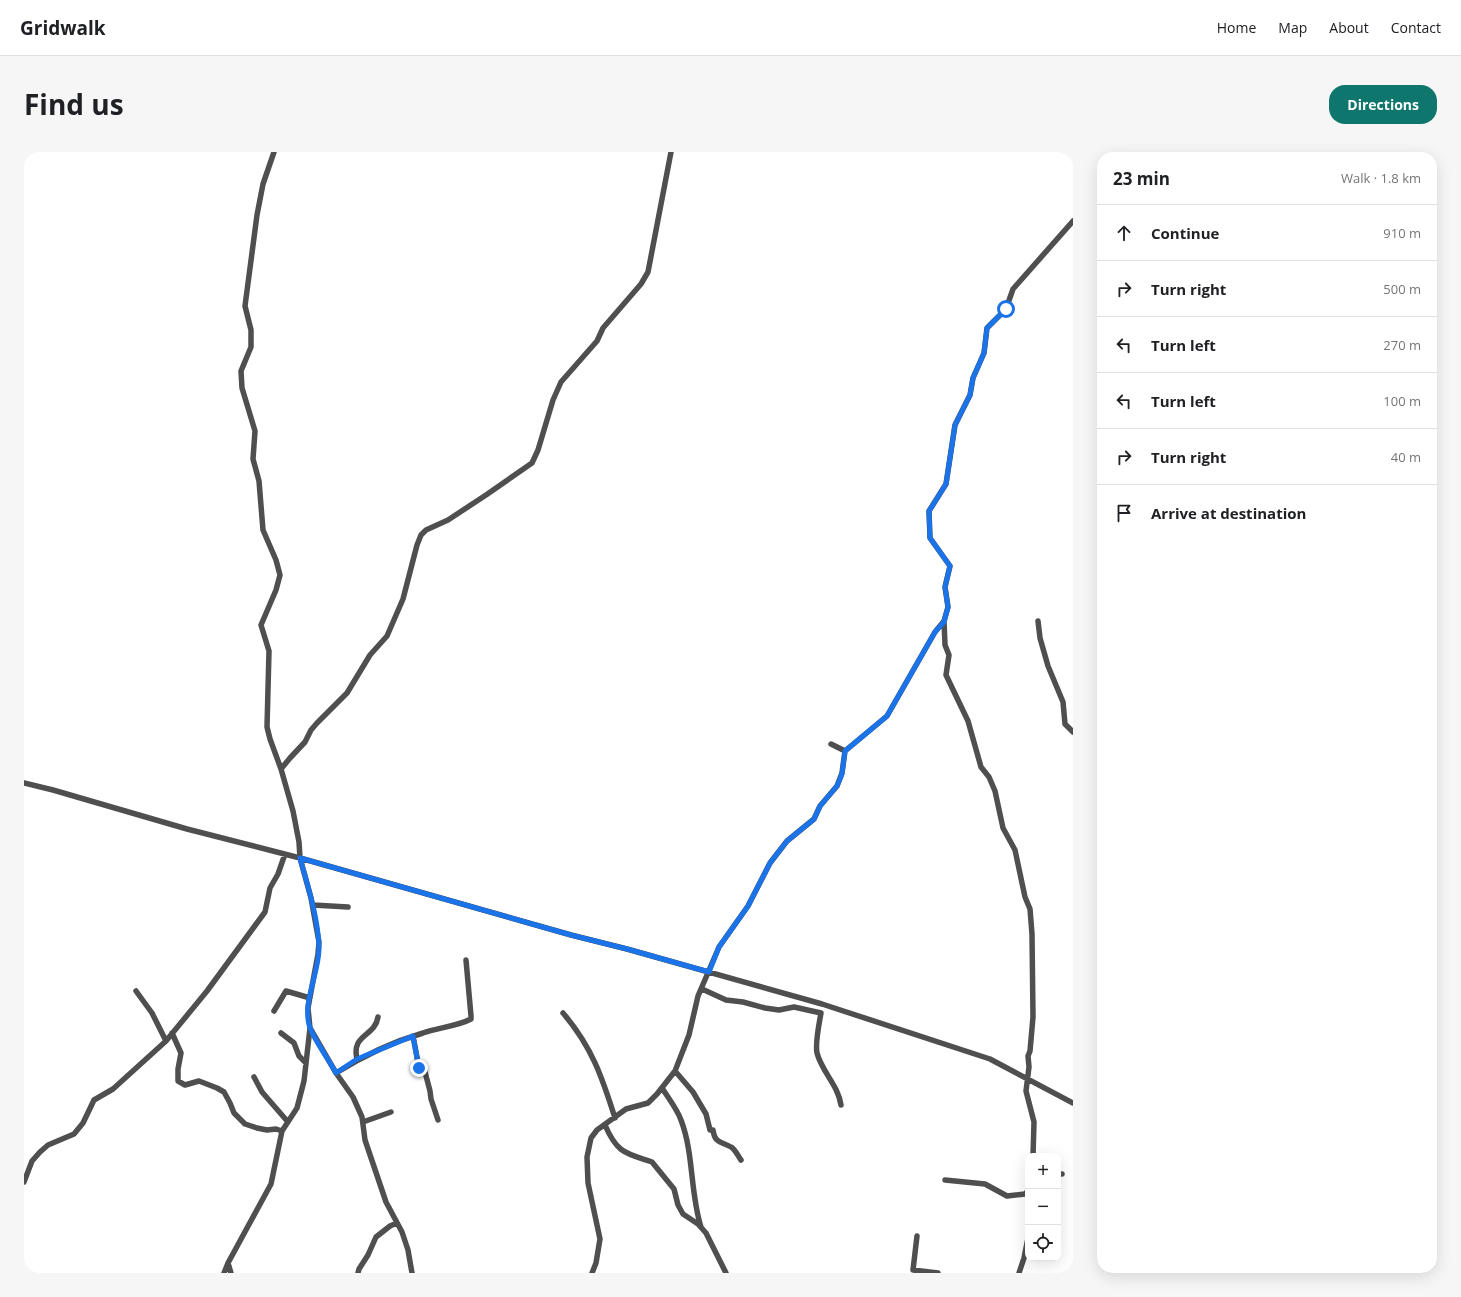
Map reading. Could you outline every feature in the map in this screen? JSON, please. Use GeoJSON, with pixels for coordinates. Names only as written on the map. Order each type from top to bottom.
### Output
{"type":"FeatureCollection","features":[{"type":"Feature","properties":{"kind":"street"},"geometry":{"type":"LineString","coordinates":[[224,1273],[271,1184],[282,1131],[297,1108],[304,1081],[310,1028],[308,1008],[319,949],[313,905],[300,858],[300,842],[293,811],[267,727],[269,651],[261,625],[276,590],[280,575],[276,560],[264,530],[258,481],[253,459],[255,431],[242,388],[241,371],[251,347],[251,330],[245,306],[257,215],[262,184],[274,152]]}},
{"type":"Feature","properties":{"kind":"street"},"geometry":{"type":"LineString","coordinates":[[281,769],[305,742],[311,730],[317,723],[347,693],[370,655],[387,636],[402,599],[421,535],[426,530],[448,520],[532,463],[538,450],[553,400],[561,382],[597,341],[603,328],[641,284],[648,272],[671,152]]}},
{"type":"Feature","properties":{"kind":"street"},"geometry":{"type":"LineString","coordinates":[[1033,1153],[1034,1122],[1026,1091],[1028,1080],[1028,1056],[1030,1051],[1033,1017],[1032,934],[1030,909],[1025,897],[1015,850],[1003,828],[995,791],[989,777],[981,767],[968,720],[946,675],[949,655],[945,645],[944,622],[948,607],[945,587],[950,566],[930,538],[929,511],[946,484],[955,425],[970,395],[973,378],[984,353],[987,328],[1006,309],[1014,289],[1073,221]]}},
{"type":"Feature","properties":{"kind":"street"},"geometry":{"type":"LineString","coordinates":[[1038,621],[1040,638],[1048,666],[1064,702],[1065,724],[1073,732]]}},
{"type":"Feature","properties":{"kind":"street"},"geometry":{"type":"LineString","coordinates":[[592,1273],[596,1263],[600,1239],[588,1183],[587,1157],[591,1138],[597,1130],[626,1109],[648,1103],[676,1071],[689,1035],[698,996],[719,947],[748,906],[770,863],[787,841],[814,819],[820,806],[837,786],[842,774],[845,751],[887,716],[935,632],[944,622]]}},
{"type":"Feature","properties":{"kind":"street"},"geometry":{"type":"LineString","coordinates":[[831,744],[845,751]]}},
{"type":"Feature","properties":{"kind":"street"},"geometry":{"type":"LineString","coordinates":[[24,783],[53,790],[187,830],[300,858],[822,1004],[990,1059],[1073,1103]]}},
{"type":"Feature","properties":{"kind":"street"},"geometry":{"type":"LineString","coordinates":[[24,1182],[32,1161],[40,1152],[48,1145],[74,1134],[83,1123],[94,1100],[113,1089],[166,1041],[207,991],[265,912],[270,888],[278,874],[285,854]]}},
{"type":"Feature","properties":{"kind":"street"},"geometry":{"type":"LineString","coordinates":[[313,905],[348,907]]}},
{"type":"Feature","properties":{"kind":"street"},"geometry":{"type":"LineString","coordinates":[[336,1073],[357,1059],[413,1036],[470,1019],[471,1016],[466,960]]}},
{"type":"Feature","properties":{"kind":"street"},"geometry":{"type":"LineString","coordinates":[[702,989],[726,1000],[743,1002],[765,1008],[779,1010],[794,1007],[821,1013],[817,1052],[820,1061],[840,1096],[841,1104]]}},
{"type":"Feature","properties":{"kind":"street"},"geometry":{"type":"LineString","coordinates":[[136,991],[152,1012],[166,1041]]}},
{"type":"Feature","properties":{"kind":"street"},"geometry":{"type":"LineString","coordinates":[[274,1011],[286,991],[310,998]]}},
{"type":"Feature","properties":{"kind":"street"},"geometry":{"type":"LineString","coordinates":[[563,1013],[574,1026],[591,1052],[600,1072],[615,1118]]}},
{"type":"Feature","properties":{"kind":"street"},"geometry":{"type":"LineString","coordinates":[[357,1059],[356,1045],[377,1023],[378,1018]]}},
{"type":"Feature","properties":{"kind":"street"},"geometry":{"type":"LineString","coordinates":[[310,1028],[336,1073],[353,1097],[362,1116],[365,1140],[386,1202],[402,1232],[408,1250],[412,1273]]}},
{"type":"Feature","properties":{"kind":"street"},"geometry":{"type":"LineString","coordinates":[[172,1033],[181,1053],[178,1069],[178,1080],[185,1085],[199,1081],[224,1092],[234,1113],[245,1124],[267,1130],[276,1129],[282,1131]]}},
{"type":"Feature","properties":{"kind":"street"},"geometry":{"type":"LineString","coordinates":[[281,1033],[294,1044],[299,1056],[306,1063]]}},
{"type":"Feature","properties":{"kind":"street"},"geometry":{"type":"LineString","coordinates":[[413,1036],[419,1068],[425,1072],[438,1120]]}},
{"type":"Feature","properties":{"kind":"street"},"geometry":{"type":"LineString","coordinates":[[676,1071],[693,1092],[706,1114],[710,1130],[713,1130],[714,1137],[719,1142],[732,1147],[741,1160]]}},
{"type":"Feature","properties":{"kind":"street"},"geometry":{"type":"LineString","coordinates":[[254,1077],[262,1092],[288,1122]]}},
{"type":"Feature","properties":{"kind":"street"},"geometry":{"type":"LineString","coordinates":[[662,1088],[681,1121],[686,1140],[698,1218],[701,1228]]}},
{"type":"Feature","properties":{"kind":"street"},"geometry":{"type":"LineString","coordinates":[[363,1122],[391,1112]]}},
{"type":"Feature","properties":{"kind":"street"},"geometry":{"type":"LineString","coordinates":[[605,1125],[610,1138],[619,1149],[629,1155],[652,1162],[655,1165],[674,1189],[678,1204],[683,1214],[706,1233],[726,1273]]}},
{"type":"Feature","properties":{"kind":"street"},"geometry":{"type":"LineString","coordinates":[[945,1180],[985,1184],[1007,1196],[1025,1194]]}},
{"type":"Feature","properties":{"kind":"street"},"geometry":{"type":"LineString","coordinates":[[358,1273],[376,1237],[390,1226],[397,1223]]}},
{"type":"Feature","properties":{"kind":"street"},"geometry":{"type":"LineString","coordinates":[[917,1236],[913,1270],[938,1273]]}},
{"type":"Feature","properties":{"kind":"street"},"geometry":{"type":"LineString","coordinates":[[1019,1273],[1025,1253]]}},
{"type":"Feature","properties":{"kind":"street"},"geometry":{"type":"LineString","coordinates":[[228,1263],[231,1273]]}},
{"type":"Feature","properties":{"kind":"route"},"geometry":{"type":"LineString","coordinates":[[419,1068],[413,1036],[357,1059],[336,1073],[310,1028],[308,1008],[319,949],[312,898],[300,858],[571,935],[709,972],[719,947],[743,915],[770,863],[787,841],[814,819],[820,806],[837,786],[842,774],[845,751],[887,716],[928,647],[935,632],[944,622],[948,607],[945,587],[950,566],[930,538],[929,511],[946,484],[955,425],[970,395],[973,378],[984,353],[987,328],[1006,309]]}}]}
